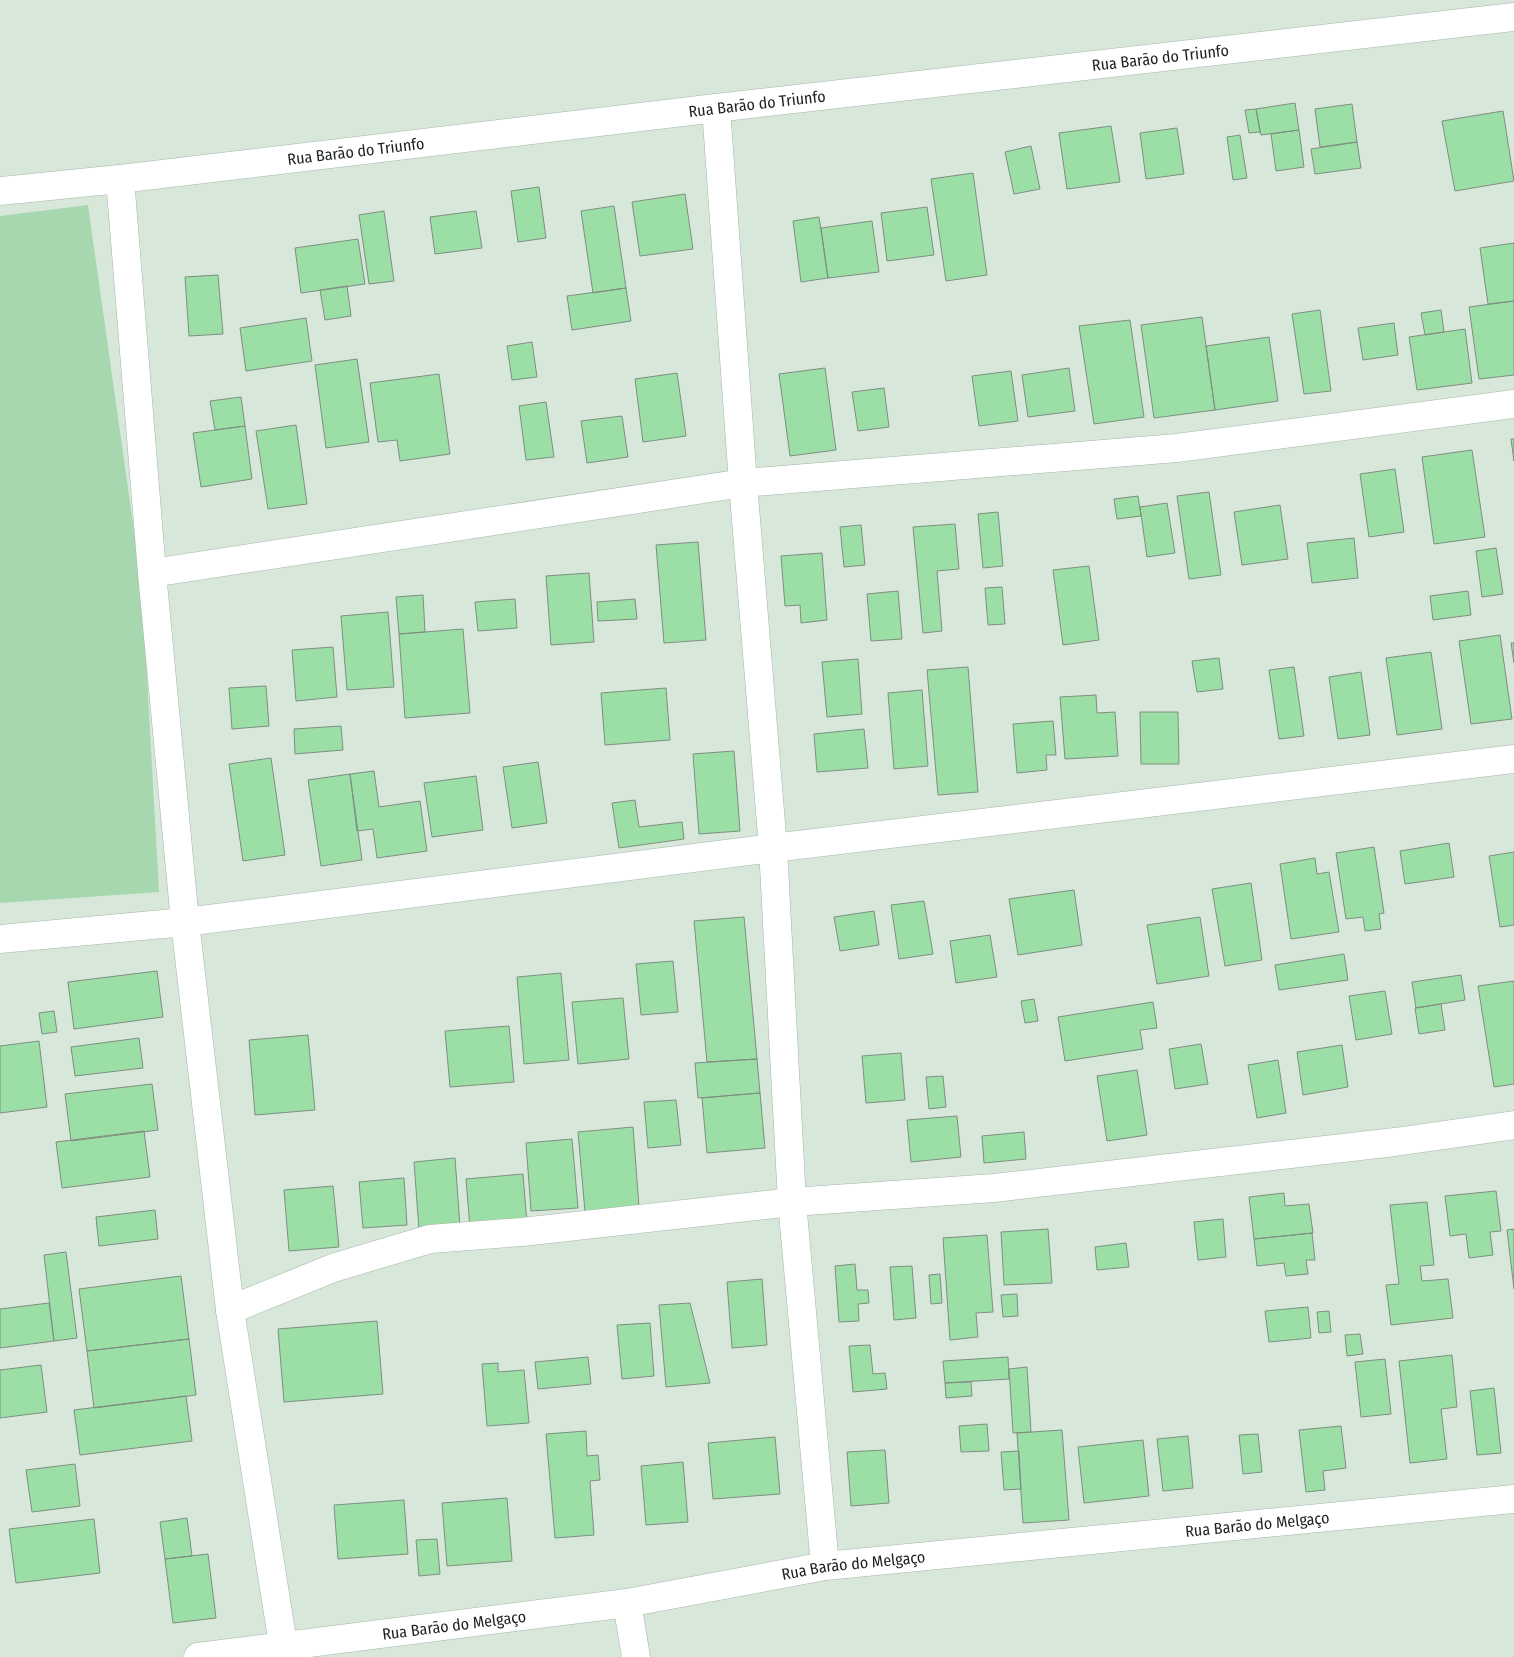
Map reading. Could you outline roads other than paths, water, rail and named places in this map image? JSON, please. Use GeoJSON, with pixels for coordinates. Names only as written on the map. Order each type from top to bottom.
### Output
{"type":"FeatureCollection","features":[{"type":"Feature","properties":{"kind":"street","name":"Rua Barão do Triunfo"},"geometry":{"type":"LineString","coordinates":[[0,191],[120,179],[716,108],[1514,17]]}},
{"type":"Feature","properties":{"kind":"street"},"geometry":{"type":"LineString","coordinates":[[716,108],[773,848],[792,1202],[825,1566]]}},
{"type":"Feature","properties":{"kind":"street"},"geometry":{"type":"LineString","coordinates":[[120,179],[152,573],[185,922],[230,1310],[284,1651]]}},
{"type":"Feature","properties":{"kind":"street"},"geometry":{"type":"LineString","coordinates":[[152,573],[744,483],[1177,448],[1514,404]]}},
{"type":"Feature","properties":{"kind":"street"},"geometry":{"type":"LineString","coordinates":[[0,939],[185,922],[773,848],[1514,759]]}},
{"type":"Feature","properties":{"kind":"street"},"geometry":{"type":"LineString","coordinates":[[230,1310],[333,1268],[430,1239],[522,1232],[792,1202],[994,1188],[1395,1142],[1514,1125]]}},
{"type":"Feature","properties":{"kind":"street","name":"Rua Barão do Melgaço"},"geometry":{"type":"LineString","coordinates":[[198,1657],[284,1651],[627,1603],[825,1566],[1514,1499]]}},
{"type":"Feature","properties":{"kind":"street"},"geometry":{"type":"LineString","coordinates":[[627,1603],[636,1657]]}}]}
